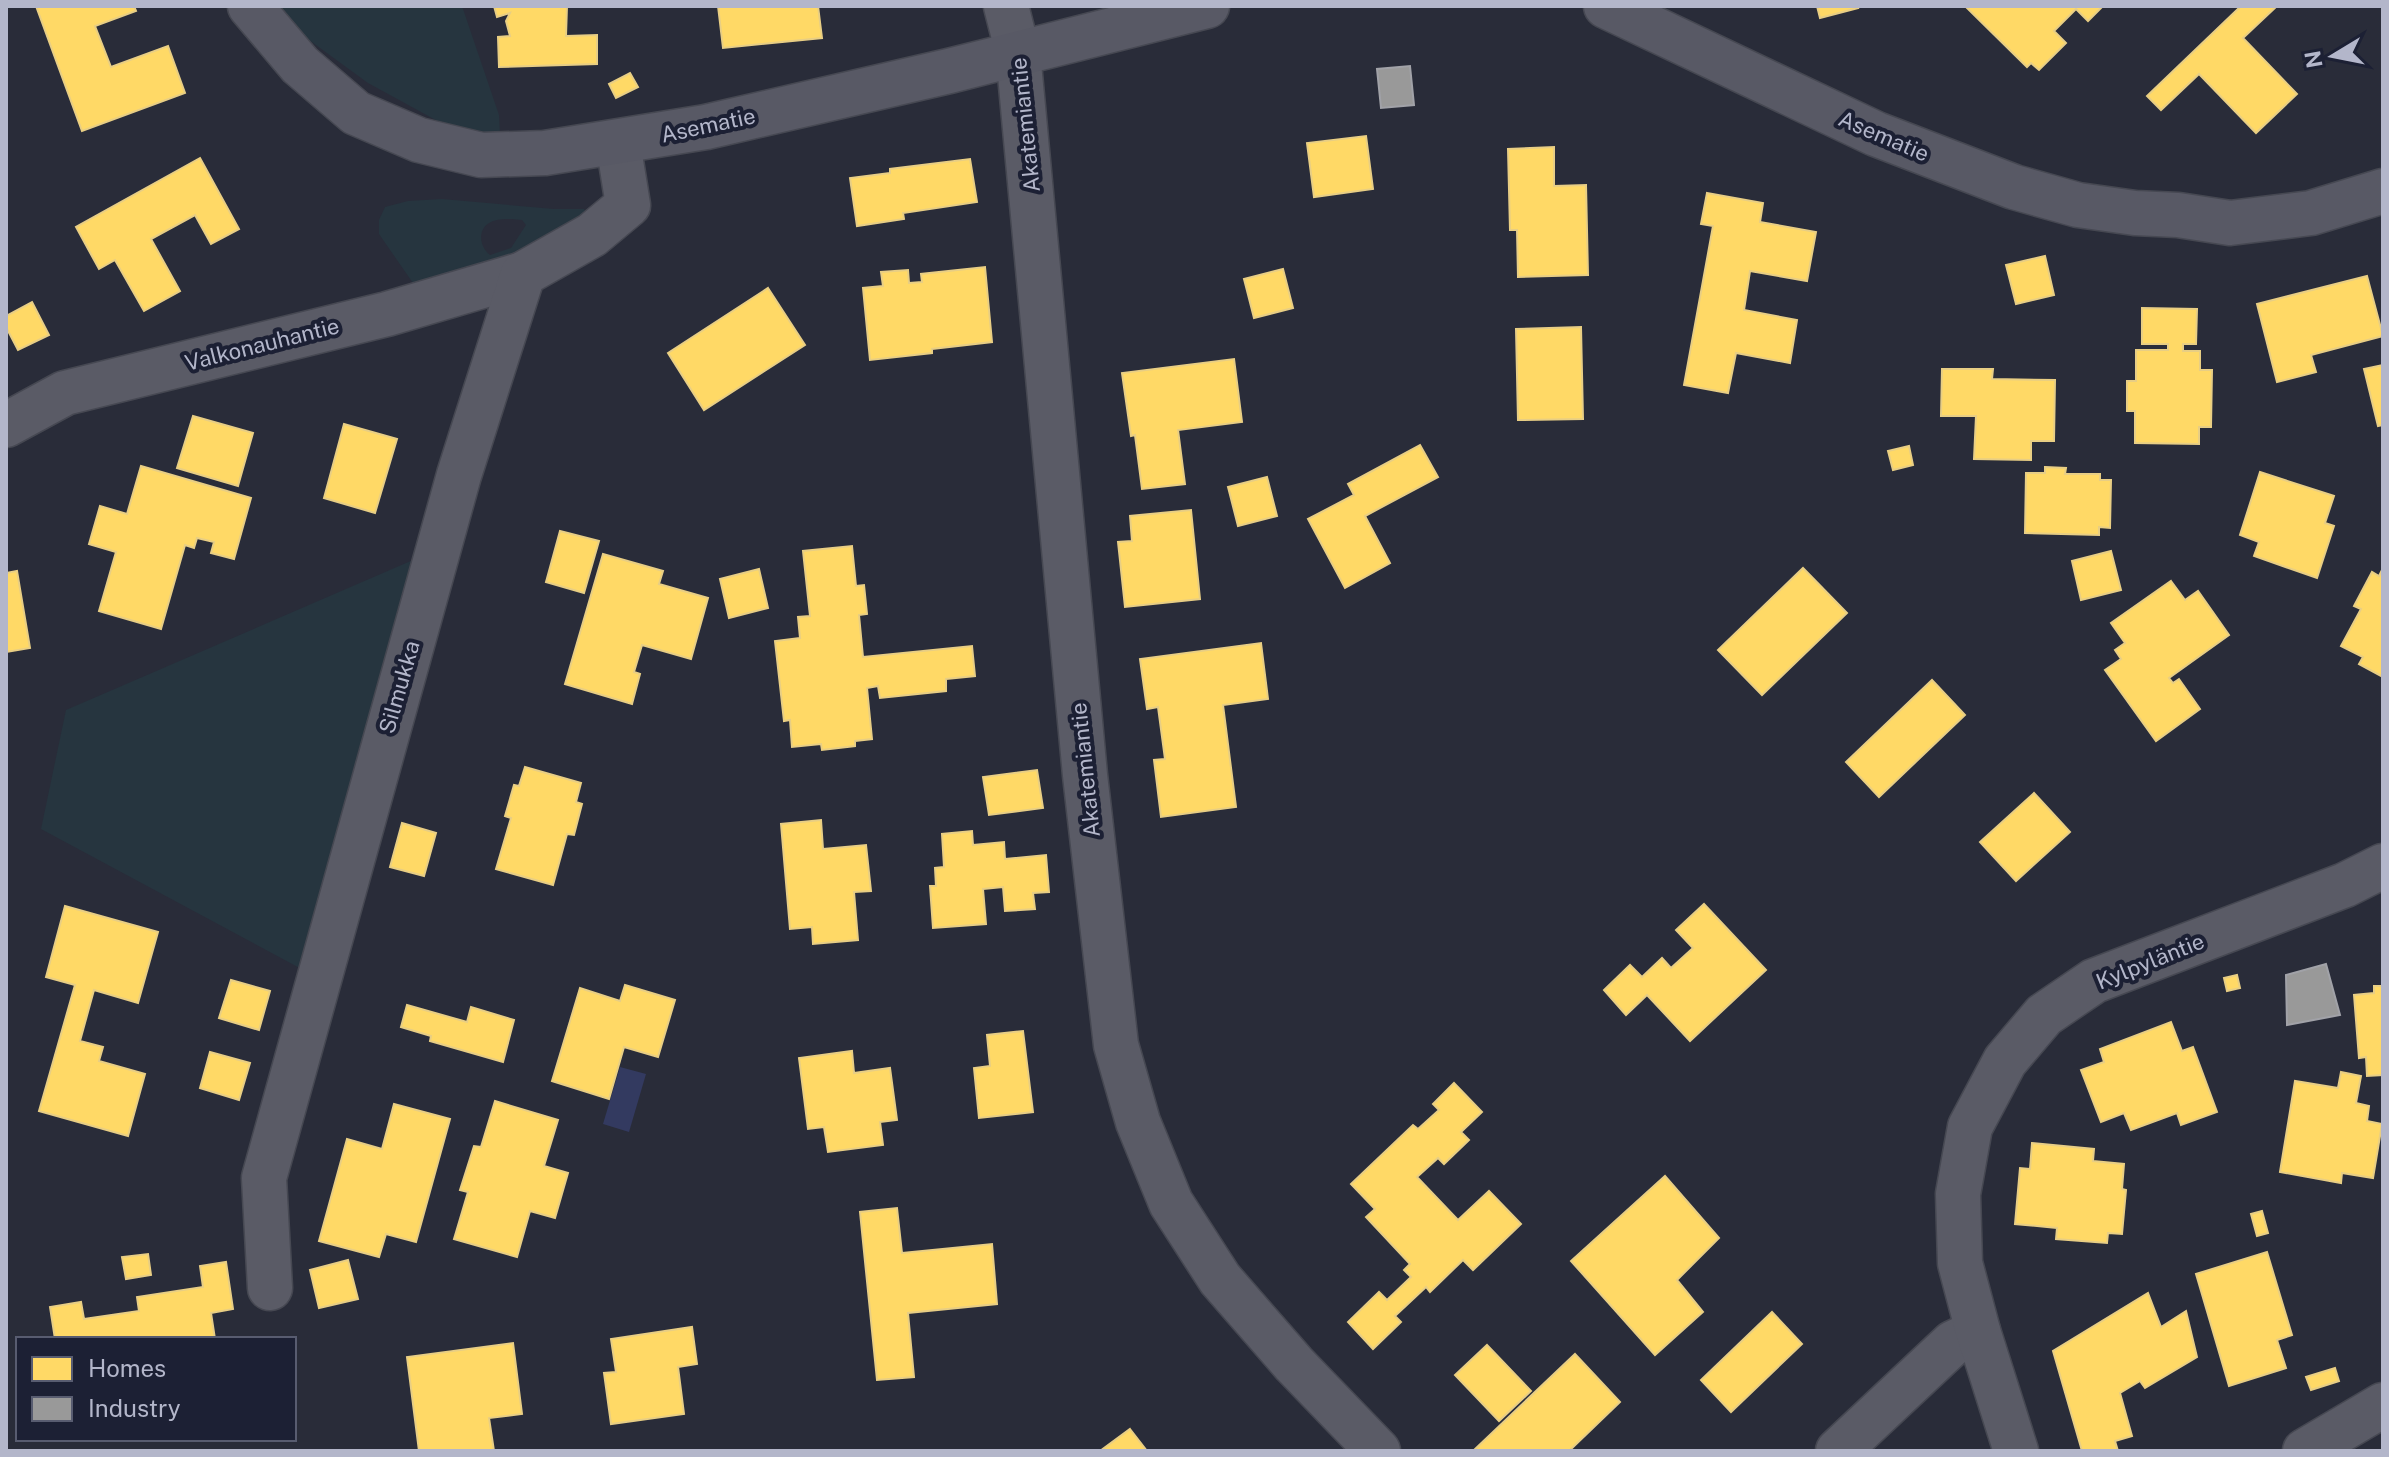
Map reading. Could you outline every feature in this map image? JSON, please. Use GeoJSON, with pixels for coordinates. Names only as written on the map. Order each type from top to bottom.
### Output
{"type":"FeatureCollection","features":[{"type":"Feature","properties":{"kind":"street","name":"Asematie"},"geometry":{"type":"LineString","coordinates":[[250,6],[300,65],[356,113],[419,140],[481,155],[545,153],[721,124],[1207,6]]}},
{"type":"Feature","properties":{"kind":"street","name":"Akatemiantie"},"geometry":{"type":"LineString","coordinates":[[1006,6],[1018,53],[1084,760],[1116,1045],[1138,1122],[1171,1203],[1211,1266],[1285,1353],[1378,1451]]}},
{"type":"Feature","properties":{"kind":"street","name":"Asematie"},"geometry":{"type":"LineString","coordinates":[[1606,6],[1876,134],[2014,187],[2078,205],[2230,223],[2311,213],[2383,191]]}},
{"type":"Feature","properties":{"kind":"street"},"geometry":{"type":"LineString","coordinates":[[523,274],[592,235],[628,205],[618,143]]}},
{"type":"Feature","properties":{"kind":"street","name":"Asematie"},"geometry":{"type":"LineString","coordinates":[[2178,215],[2233,198],[2300,187],[2383,165]]}},
{"type":"Feature","properties":{"kind":"street","name":"Valkonauhantie"},"geometry":{"type":"LineString","coordinates":[[6,425],[65,393],[387,314],[523,274]]}},
{"type":"Feature","properties":{"kind":"street","name":"Silmukka"},"geometry":{"type":"LineString","coordinates":[[270,1288],[264,1178],[459,475],[523,274]]}},
{"type":"Feature","properties":{"kind":"street","name":"Kylpyläntie"},"geometry":{"type":"LineString","coordinates":[[2016,1451],[1960,1263],[1958,1194],[1970,1127],[2005,1061],[2044,1015],[2094,981],[2337,889],[2383,866]]}},
{"type":"Feature","properties":{"kind":"street"},"geometry":{"type":"LineString","coordinates":[[1838,1451],[1953,1343],[1978,1331]]}},
{"type":"Feature","properties":{"kind":"street"},"geometry":{"type":"LineString","coordinates":[[2305,1451],[2383,1405]]}},
{"type":"Feature","properties":{"kind":"shaded area"},"geometry":{"type":"Polygon","coordinates":[[[280,6],[462,6],[499,115],[500,135],[443,124],[368,83],[305,37],[280,6]]]}},
{"type":"Feature","properties":{"kind":"shaded area"},"geometry":{"type":"Polygon","coordinates":[[[442,199],[584,209],[588,217],[534,253],[415,286],[379,234],[379,220],[385,207],[408,201],[442,199]],[[498,220],[486,225],[481,238],[486,252],[490,255],[511,248],[526,225],[522,220],[498,220]]]}},
{"type":"Feature","properties":{"kind":"shaded area"},"geometry":{"type":"Polygon","coordinates":[[[420,557],[307,972],[41,829],[66,710],[420,557]]]}},
{"type":"Feature","properties":{"kind":"water"},"geometry":{"type":"Polygon","coordinates":[[[620,1067],[646,1074],[629,1132],[603,1124],[620,1067]]]}},
{"type":"Feature","properties":{"kind":"building: Homes"},"geometry":{"type":"Polygon","coordinates":[[[36,6],[134,6],[136,11],[95,26],[111,67],[168,46],[185,93],[82,131],[36,6]]]}},
{"type":"Feature","properties":{"kind":"building: Homes"},"geometry":{"type":"Polygon","coordinates":[[[494,6],[567,6],[566,36],[597,35],[597,64],[499,67],[498,37],[510,36],[506,21],[510,13],[497,17],[494,6]]]}},
{"type":"Feature","properties":{"kind":"building: Homes"},"geometry":{"type":"Polygon","coordinates":[[[718,6],[818,6],[822,38],[723,48],[718,6]]]}},
{"type":"Feature","properties":{"kind":"building: Homes"},"geometry":{"type":"Polygon","coordinates":[[[1817,6],[1857,6],[1858,8],[1820,18],[1817,6]]]}},
{"type":"Feature","properties":{"kind":"building: Homes"},"geometry":{"type":"Polygon","coordinates":[[[1965,6],[2103,6],[2088,21],[2076,9],[2054,31],[2066,43],[2039,70],[2031,63],[2027,67],[1965,6]]]}},
{"type":"Feature","properties":{"kind":"building: Homes"},"geometry":{"type":"Polygon","coordinates":[[[2241,6],[2277,6],[2243,38],[2297,94],[2256,133],[2199,74],[2161,110],[2147,96],[2241,6]]]}},
{"type":"Feature","properties":{"kind":"building: Homes"},"geometry":{"type":"Polygon","coordinates":[[[630,73],[638,87],[616,98],[609,84],[630,73]]]}},
{"type":"Feature","properties":{"kind":"building: Homes"},"geometry":{"type":"Polygon","coordinates":[[[1366,136],[1373,189],[1314,197],[1307,143],[1366,136]]]}},
{"type":"Feature","properties":{"kind":"building: Homes"},"geometry":{"type":"Polygon","coordinates":[[[1554,147],[1554,186],[1586,185],[1588,275],[1518,277],[1517,230],[1510,230],[1508,149],[1554,147]]]}},
{"type":"Feature","properties":{"kind":"building: Homes"},"geometry":{"type":"Polygon","coordinates":[[[200,158],[239,229],[211,244],[195,215],[151,239],[180,291],[144,311],[115,260],[99,269],[76,227],[200,158]]]}},
{"type":"Feature","properties":{"kind":"building: Homes"},"geometry":{"type":"Polygon","coordinates":[[[970,159],[977,202],[903,213],[904,219],[857,226],[850,178],[890,173],[890,169],[970,159]]]}},
{"type":"Feature","properties":{"kind":"building: Homes"},"geometry":{"type":"Polygon","coordinates":[[[1707,193],[1763,203],[1760,222],[1816,232],[1807,281],[1750,271],[1744,310],[1797,320],[1790,363],[1736,353],[1728,393],[1684,385],[1713,226],[1701,224],[1707,193]]]}},
{"type":"Feature","properties":{"kind":"building: Homes"},"geometry":{"type":"Polygon","coordinates":[[[2045,256],[2054,295],[2016,304],[2006,265],[2045,256]]]}},
{"type":"Feature","properties":{"kind":"building: Homes"},"geometry":{"type":"Polygon","coordinates":[[[985,267],[992,342],[870,360],[863,288],[883,286],[881,272],[908,270],[909,283],[922,282],[921,274],[985,267]]]}},
{"type":"Feature","properties":{"kind":"building: Homes"},"geometry":{"type":"Polygon","coordinates":[[[1283,269],[1293,308],[1254,318],[1244,279],[1283,269]]]}},
{"type":"Feature","properties":{"kind":"building: Homes"},"geometry":{"type":"Polygon","coordinates":[[[2367,276],[2383,336],[2311,355],[2316,372],[2277,382],[2257,304],[2367,276]]]}},
{"type":"Feature","properties":{"kind":"building: Homes"},"geometry":{"type":"Polygon","coordinates":[[[768,288],[805,345],[704,410],[668,353],[768,288]]]}},
{"type":"Feature","properties":{"kind":"building: Homes"},"geometry":{"type":"Polygon","coordinates":[[[32,302],[49,335],[18,350],[6,327],[6,316],[32,302]]]}},
{"type":"Feature","properties":{"kind":"building: Homes"},"geometry":{"type":"Polygon","coordinates":[[[2142,308],[2197,309],[2196,344],[2183,344],[2183,351],[2200,351],[2200,370],[2212,370],[2211,427],[2199,427],[2199,444],[2135,443],[2135,411],[2127,411],[2127,381],[2136,381],[2136,350],[2168,350],[2168,344],[2142,344],[2142,308]]]}},
{"type":"Feature","properties":{"kind":"building: Homes"},"geometry":{"type":"Polygon","coordinates":[[[1581,327],[1583,419],[1518,420],[1516,329],[1581,327]]]}},
{"type":"Feature","properties":{"kind":"building: Homes"},"geometry":{"type":"Polygon","coordinates":[[[1234,359],[1242,422],[1178,430],[1185,484],[1142,489],[1122,373],[1234,359]]]}},
{"type":"Feature","properties":{"kind":"building: Homes"},"geometry":{"type":"Polygon","coordinates":[[[2383,365],[2383,425],[2378,426],[2364,369],[2383,365]]]}},
{"type":"Feature","properties":{"kind":"building: Homes"},"geometry":{"type":"Polygon","coordinates":[[[1942,369],[1993,369],[1992,379],[2055,380],[2054,441],[2031,441],[2031,460],[1974,459],[1976,416],[1941,416],[1942,369]]]}},
{"type":"Feature","properties":{"kind":"building: Homes"},"geometry":{"type":"Polygon","coordinates":[[[193,416],[253,433],[238,486],[177,468],[193,416]]]}},
{"type":"Feature","properties":{"kind":"building: Homes"},"geometry":{"type":"Polygon","coordinates":[[[344,424],[397,439],[375,513],[324,498],[344,424]]]}},
{"type":"Feature","properties":{"kind":"building: Homes"},"geometry":{"type":"Polygon","coordinates":[[[1420,445],[1438,477],[1365,516],[1390,563],[1345,588],[1308,519],[1354,495],[1348,484],[1420,445]]]}},
{"type":"Feature","properties":{"kind":"building: Homes"},"geometry":{"type":"Polygon","coordinates":[[[1909,446],[1913,465],[1893,470],[1888,451],[1909,446]]]}},
{"type":"Feature","properties":{"kind":"building: Homes"},"geometry":{"type":"Polygon","coordinates":[[[141,466],[251,498],[234,559],[211,553],[214,542],[197,538],[194,548],[185,545],[161,629],[99,611],[116,552],[89,544],[100,506],[127,514],[141,466]]]}},
{"type":"Feature","properties":{"kind":"building: Homes"},"geometry":{"type":"Polygon","coordinates":[[[2045,467],[2066,468],[2065,474],[2100,474],[2100,480],[2111,480],[2110,528],[2099,527],[2099,535],[2025,533],[2026,473],[2045,473],[2045,467]]]}},
{"type":"Feature","properties":{"kind":"building: Homes"},"geometry":{"type":"Polygon","coordinates":[[[2260,472],[2334,496],[2325,523],[2334,526],[2317,578],[2254,556],[2259,542],[2240,535],[2260,472]]]}},
{"type":"Feature","properties":{"kind":"building: Homes"},"geometry":{"type":"Polygon","coordinates":[[[1267,477],[1277,516],[1238,526],[1228,487],[1267,477]]]}},
{"type":"Feature","properties":{"kind":"building: Homes"},"geometry":{"type":"Polygon","coordinates":[[[1191,510],[1200,599],[1125,607],[1118,542],[1132,541],[1130,516],[1191,510]]]}},
{"type":"Feature","properties":{"kind":"building: Homes"},"geometry":{"type":"Polygon","coordinates":[[[560,531],[599,541],[584,593],[546,582],[560,531]]]}},
{"type":"Feature","properties":{"kind":"building: Homes"},"geometry":{"type":"Polygon","coordinates":[[[852,546],[856,586],[864,585],[867,614],[859,615],[863,657],[972,646],[975,676],[946,679],[946,691],[880,698],[878,686],[867,688],[872,739],[855,741],[855,746],[822,750],[821,744],[792,747],[790,720],[784,721],[775,641],[800,638],[798,617],[810,616],[803,551],[852,546]]]}},
{"type":"Feature","properties":{"kind":"building: Homes"},"geometry":{"type":"Polygon","coordinates":[[[2111,551],[2121,590],[2081,600],[2072,561],[2111,551]]]}},
{"type":"Feature","properties":{"kind":"building: Homes"},"geometry":{"type":"Polygon","coordinates":[[[603,554],[663,571],[659,584],[708,598],[691,659],[642,645],[634,672],[640,674],[632,704],[565,684],[603,554]]]}},
{"type":"Feature","properties":{"kind":"building: Homes"},"geometry":{"type":"Polygon","coordinates":[[[1803,568],[1847,613],[1762,695],[1718,650],[1803,568]]]}},
{"type":"Feature","properties":{"kind":"building: Homes"},"geometry":{"type":"Polygon","coordinates":[[[2383,568],[2383,677],[2359,664],[2363,657],[2341,646],[2361,609],[2354,606],[2372,572],[2379,576],[2383,568]]]}},
{"type":"Feature","properties":{"kind":"building: Homes"},"geometry":{"type":"Polygon","coordinates":[[[759,569],[768,608],[729,618],[720,579],[759,569]]]}},
{"type":"Feature","properties":{"kind":"building: Homes"},"geometry":{"type":"Polygon","coordinates":[[[17,571],[30,648],[6,652],[6,573],[17,571]]]}},
{"type":"Feature","properties":{"kind":"building: Homes"},"geometry":{"type":"Polygon","coordinates":[[[2171,581],[2185,600],[2198,591],[2229,635],[2169,678],[2173,683],[2179,679],[2200,709],[2156,741],[2105,670],[2121,659],[2115,650],[2125,643],[2111,623],[2171,581]]]}},
{"type":"Feature","properties":{"kind":"building: Homes"},"geometry":{"type":"Polygon","coordinates":[[[1261,643],[1268,699],[1223,705],[1236,807],[1161,817],[1154,760],[1165,759],[1158,707],[1147,709],[1140,659],[1261,643]]]}},
{"type":"Feature","properties":{"kind":"building: Homes"},"geometry":{"type":"Polygon","coordinates":[[[1932,680],[1965,715],[1879,797],[1846,762],[1932,680]]]}},
{"type":"Feature","properties":{"kind":"building: Homes"},"geometry":{"type":"Polygon","coordinates":[[[525,767],[581,783],[576,802],[582,804],[574,835],[567,834],[553,885],[496,869],[511,818],[505,816],[514,785],[519,786],[525,767]]]}},
{"type":"Feature","properties":{"kind":"building: Homes"},"geometry":{"type":"Polygon","coordinates":[[[1037,770],[1043,808],[989,815],[983,777],[1037,770]]]}},
{"type":"Feature","properties":{"kind":"building: Homes"},"geometry":{"type":"Polygon","coordinates":[[[2034,793],[2070,832],[2016,881],[1980,842],[2034,793]]]}},
{"type":"Feature","properties":{"kind":"building: Homes"},"geometry":{"type":"Polygon","coordinates":[[[821,820],[823,849],[866,845],[871,891],[854,892],[858,940],[813,944],[812,927],[790,929],[781,824],[821,820]]]}},
{"type":"Feature","properties":{"kind":"building: Homes"},"geometry":{"type":"Polygon","coordinates":[[[402,823],[436,833],[424,876],[390,867],[402,823]]]}},
{"type":"Feature","properties":{"kind":"building: Homes"},"geometry":{"type":"Polygon","coordinates":[[[972,831],[973,845],[1004,842],[1005,859],[1046,855],[1049,892],[1033,893],[1035,909],[1005,911],[1003,887],[983,889],[986,924],[933,928],[930,886],[936,886],[935,868],[944,867],[942,834],[972,831]]]}},
{"type":"Feature","properties":{"kind":"building: Homes"},"geometry":{"type":"Polygon","coordinates":[[[1704,904],[1766,970],[1690,1041],[1647,995],[1626,1015],[1604,990],[1630,965],[1642,977],[1662,958],[1671,968],[1693,948],[1676,930],[1704,904]]]}},
{"type":"Feature","properties":{"kind":"building: Homes"},"geometry":{"type":"Polygon","coordinates":[[[65,906],[158,932],[138,1003],[94,990],[80,1041],[103,1047],[99,1061],[145,1074],[128,1136],[39,1111],[75,985],[46,977],[65,906]]]}},
{"type":"Feature","properties":{"kind":"building: Homes"},"geometry":{"type":"Polygon","coordinates":[[[2237,975],[2240,988],[2227,991],[2224,978],[2237,975]]]}},
{"type":"Feature","properties":{"kind":"building: Homes"},"geometry":{"type":"Polygon","coordinates":[[[231,980],[270,991],[259,1030],[219,1018],[231,980]]]}},
{"type":"Feature","properties":{"kind":"building: Homes"},"geometry":{"type":"Polygon","coordinates":[[[625,985],[675,1000],[658,1057],[624,1047],[609,1099],[552,1081],[580,988],[620,1001],[625,985]]]}},
{"type":"Feature","properties":{"kind":"building: Homes"},"geometry":{"type":"Polygon","coordinates":[[[2374,986],[2383,986],[2383,1075],[2367,1076],[2366,1057],[2359,1058],[2354,995],[2374,993],[2374,986]]]}},
{"type":"Feature","properties":{"kind":"building: Homes"},"geometry":{"type":"Polygon","coordinates":[[[407,1005],[467,1022],[471,1007],[514,1020],[503,1062],[430,1041],[431,1036],[401,1027],[407,1005]]]}},
{"type":"Feature","properties":{"kind":"building: Homes"},"geometry":{"type":"Polygon","coordinates":[[[2171,1022],[2182,1051],[2193,1047],[2217,1112],[2181,1125],[2177,1113],[2131,1130],[2124,1113],[2101,1122],[2081,1070],[2104,1062],[2100,1049],[2171,1022]]]}},
{"type":"Feature","properties":{"kind":"building: Homes"},"geometry":{"type":"Polygon","coordinates":[[[1023,1031],[1033,1112],[979,1118],[974,1068],[990,1066],[987,1035],[1023,1031]]]}},
{"type":"Feature","properties":{"kind":"building: Homes"},"geometry":{"type":"Polygon","coordinates":[[[852,1051],[854,1073],[890,1068],[897,1120],[880,1122],[883,1145],[828,1152],[824,1127],[808,1129],[799,1058],[852,1051]]]}},
{"type":"Feature","properties":{"kind":"building: Homes"},"geometry":{"type":"Polygon","coordinates":[[[210,1052],[250,1063],[239,1100],[200,1088],[210,1052]]]}},
{"type":"Feature","properties":{"kind":"building: Homes"},"geometry":{"type":"Polygon","coordinates":[[[2341,1072],[2361,1076],[2356,1103],[2369,1106],[2367,1121],[2382,1124],[2373,1178],[2342,1173],[2341,1183],[2280,1172],[2295,1081],[2338,1088],[2341,1072]]]}},
{"type":"Feature","properties":{"kind":"building: Homes"},"geometry":{"type":"Polygon","coordinates":[[[1454,1083],[1482,1112],[1461,1132],[1469,1140],[1444,1164],[1438,1158],[1417,1177],[1458,1220],[1489,1191],[1521,1224],[1473,1270],[1463,1260],[1430,1292],[1426,1287],[1395,1316],[1401,1322],[1373,1349],[1348,1322],[1379,1292],[1387,1300],[1411,1277],[1404,1270],[1410,1264],[1366,1217],[1375,1209],[1351,1184],[1413,1125],[1418,1129],[1439,1110],[1433,1104],[1454,1083]]]}},
{"type":"Feature","properties":{"kind":"building: Homes"},"geometry":{"type":"Polygon","coordinates":[[[495,1101],[558,1120],[544,1166],[568,1173],[555,1218],[530,1211],[517,1257],[454,1239],[468,1192],[460,1190],[474,1146],[481,1147],[495,1101]]]}},
{"type":"Feature","properties":{"kind":"building: Homes"},"geometry":{"type":"Polygon","coordinates":[[[394,1104],[450,1119],[416,1242],[386,1234],[379,1257],[319,1241],[347,1139],[382,1149],[394,1104]]]}},
{"type":"Feature","properties":{"kind":"building: Homes"},"geometry":{"type":"Polygon","coordinates":[[[2032,1143],[2094,1149],[2093,1161],[2124,1164],[2122,1189],[2126,1190],[2122,1234],[2108,1233],[2107,1243],[2056,1239],[2057,1228],[2015,1224],[2020,1168],[2030,1169],[2032,1143]]]}},
{"type":"Feature","properties":{"kind":"building: Homes"},"geometry":{"type":"Polygon","coordinates":[[[1665,1176],[1719,1238],[1677,1280],[1703,1312],[1655,1355],[1571,1261],[1665,1176]]]}},
{"type":"Feature","properties":{"kind":"building: Homes"},"geometry":{"type":"Polygon","coordinates":[[[897,1208],[902,1253],[992,1244],[997,1304],[908,1313],[914,1377],[877,1380],[860,1212],[897,1208]]]}},
{"type":"Feature","properties":{"kind":"building: Homes"},"geometry":{"type":"Polygon","coordinates":[[[2262,1211],[2268,1233],[2257,1236],[2251,1214],[2262,1211]]]}},
{"type":"Feature","properties":{"kind":"building: Homes"},"geometry":{"type":"Polygon","coordinates":[[[2267,1252],[2292,1335],[2277,1340],[2286,1368],[2229,1386],[2196,1274],[2267,1252]]]}},
{"type":"Feature","properties":{"kind":"building: Homes"},"geometry":{"type":"Polygon","coordinates":[[[148,1254],[151,1275],[126,1279],[122,1257],[148,1254]]]}},
{"type":"Feature","properties":{"kind":"building: Homes"},"geometry":{"type":"Polygon","coordinates":[[[348,1260],[358,1299],[319,1308],[310,1270],[348,1260]]]}},
{"type":"Feature","properties":{"kind":"building: Homes"},"geometry":{"type":"Polygon","coordinates":[[[226,1262],[233,1309],[211,1313],[215,1337],[55,1337],[50,1307],[81,1302],[84,1319],[139,1311],[137,1297],[203,1287],[200,1266],[226,1262]]]}},
{"type":"Feature","properties":{"kind":"building: Homes"},"geometry":{"type":"Polygon","coordinates":[[[2148,1293],[2161,1327],[2186,1311],[2197,1357],[2145,1388],[2140,1381],[2120,1393],[2132,1436],[2115,1441],[2118,1451],[2082,1451],[2053,1351],[2148,1293]]]}},
{"type":"Feature","properties":{"kind":"building: Homes"},"geometry":{"type":"Polygon","coordinates":[[[1772,1312],[1802,1344],[1731,1412],[1701,1380],[1772,1312]]]}},
{"type":"Feature","properties":{"kind":"building: Homes"},"geometry":{"type":"Polygon","coordinates":[[[692,1327],[697,1364],[678,1367],[684,1414],[611,1424],[604,1373],[616,1372],[611,1339],[692,1327]]]}},
{"type":"Feature","properties":{"kind":"building: Homes"},"geometry":{"type":"Polygon","coordinates":[[[513,1343],[522,1414],[489,1418],[494,1451],[419,1451],[407,1357],[513,1343]]]}},
{"type":"Feature","properties":{"kind":"building: Homes"},"geometry":{"type":"Polygon","coordinates":[[[1487,1345],[1531,1391],[1499,1421],[1455,1375],[1487,1345]]]}},
{"type":"Feature","properties":{"kind":"building: Homes"},"geometry":{"type":"Polygon","coordinates":[[[1575,1354],[1620,1402],[1569,1451],[1473,1451],[1575,1354]]]}},
{"type":"Feature","properties":{"kind":"building: Homes"},"geometry":{"type":"Polygon","coordinates":[[[2335,1368],[2339,1381],[2311,1390],[2306,1377],[2335,1368]]]}},
{"type":"Feature","properties":{"kind":"building: Homes"},"geometry":{"type":"Polygon","coordinates":[[[1130,1429],[1147,1451],[1100,1451],[1130,1429]]]}},
{"type":"Feature","properties":{"kind":"building: Industry"},"geometry":{"type":"Polygon","coordinates":[[[1410,66],[1414,105],[1381,108],[1377,69],[1410,66]]]}},
{"type":"Feature","properties":{"kind":"building: Industry"},"geometry":{"type":"Polygon","coordinates":[[[2326,964],[2340,1015],[2287,1025],[2286,975],[2326,964]]]}}]}
